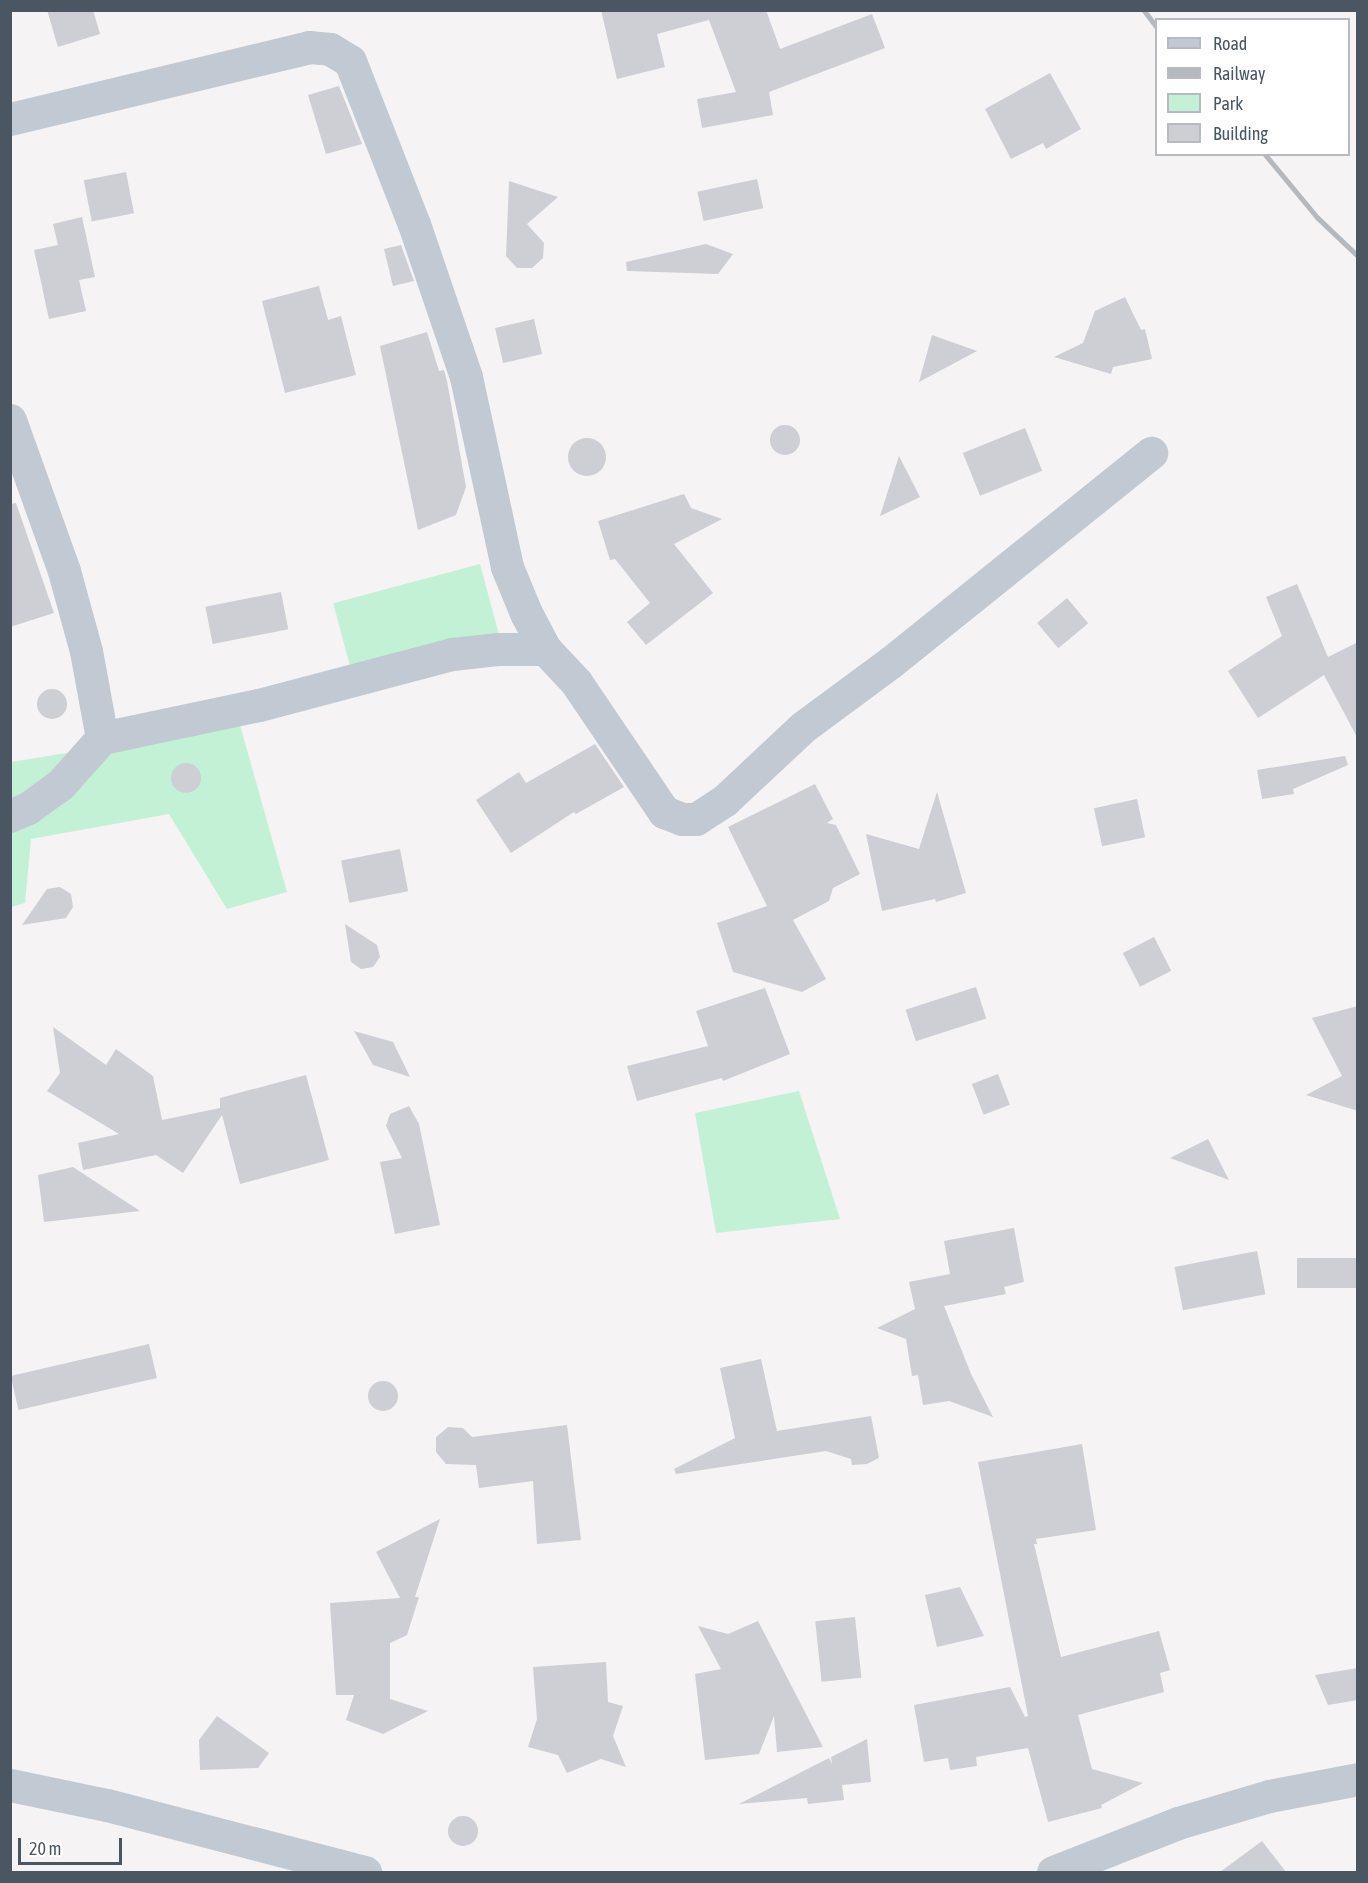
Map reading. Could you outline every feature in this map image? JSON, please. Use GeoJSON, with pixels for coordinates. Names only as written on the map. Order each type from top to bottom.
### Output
{"type":"FeatureCollection","features":[{"type":"Feature","properties":{"kind":"street"},"geometry":{"type":"LineString","coordinates":[[10,119],[309,46],[330,49],[350,61],[414,224],[466,377],[507,567],[545,649],[576,682],[664,812],[682,819],[696,819],[725,800],[804,727],[891,662],[1151,453]]}},
{"type":"Feature","properties":{"kind":"street"},"geometry":{"type":"LineString","coordinates":[[10,420],[64,571],[86,651],[102,738]]}},
{"type":"Feature","properties":{"kind":"street"},"geometry":{"type":"LineString","coordinates":[[10,816],[28,808],[60,785],[102,738],[259,705],[452,654],[497,649],[545,649]]}},
{"type":"Feature","properties":{"kind":"street"},"geometry":{"type":"LineString","coordinates":[[1053,1872],[1178,1823],[1269,1796],[1358,1779]]}},
{"type":"Feature","properties":{"kind":"street"},"geometry":{"type":"LineString","coordinates":[[10,1785],[107,1805],[365,1872]]}},
{"type":"Feature","properties":{"kind":"green space"},"geometry":{"type":"Polygon","coordinates":[[[480,564],[501,641],[354,681],[333,603],[480,564]]]}},
{"type":"Feature","properties":{"kind":"green space"},"geometry":{"type":"Polygon","coordinates":[[[240,725],[287,892],[227,909],[169,814],[31,839],[25,903],[11,907],[11,762],[240,725]]]}},
{"type":"Feature","properties":{"kind":"green space"},"geometry":{"type":"Polygon","coordinates":[[[799,1091],[840,1219],[716,1233],[695,1113],[799,1091]]]}},
{"type":"Feature","properties":{"kind":"building"},"geometry":{"type":"Polygon","coordinates":[[[47,10],[93,10],[100,34],[58,47],[47,10]]]}},
{"type":"Feature","properties":{"kind":"building"},"geometry":{"type":"Polygon","coordinates":[[[601,10],[766,10],[780,49],[872,14],[885,48],[769,92],[773,115],[702,128],[697,99],[736,92],[709,20],[657,34],[665,67],[617,79],[601,10]]]}},
{"type":"Feature","properties":{"kind":"building"},"geometry":{"type":"Polygon","coordinates":[[[1050,73],[1081,129],[1046,149],[1043,143],[1011,159],[985,109],[1050,73]]]}},
{"type":"Feature","properties":{"kind":"building"},"geometry":{"type":"Polygon","coordinates":[[[339,86],[362,144],[326,154],[308,95],[339,86]]]}},
{"type":"Feature","properties":{"kind":"building"},"geometry":{"type":"Polygon","coordinates":[[[126,172],[134,213],[92,221],[84,180],[126,172]]]}},
{"type":"Feature","properties":{"kind":"building"},"geometry":{"type":"Polygon","coordinates":[[[757,179],[763,208],[704,221],[697,192],[757,179]]]}},
{"type":"Feature","properties":{"kind":"building"},"geometry":{"type":"Polygon","coordinates":[[[509,181],[558,197],[527,224],[544,243],[543,258],[532,268],[517,268],[506,256],[509,181]]]}},
{"type":"Feature","properties":{"kind":"building"},"geometry":{"type":"Polygon","coordinates":[[[82,217],[95,277],[79,280],[86,311],[49,319],[34,250],[58,245],[53,224],[82,217]]]}},
{"type":"Feature","properties":{"kind":"building"},"geometry":{"type":"Polygon","coordinates":[[[706,244],[733,254],[718,274],[627,271],[626,262],[706,244]]]}},
{"type":"Feature","properties":{"kind":"building"},"geometry":{"type":"Polygon","coordinates":[[[401,245],[414,281],[393,286],[384,249],[401,245]]]}},
{"type":"Feature","properties":{"kind":"building"},"geometry":{"type":"Polygon","coordinates":[[[319,286],[328,320],[341,316],[356,375],[285,393],[262,301],[319,286]]]}},
{"type":"Feature","properties":{"kind":"building"},"geometry":{"type":"Polygon","coordinates":[[[1125,297],[1141,330],[1145,329],[1152,359],[1113,367],[1111,374],[1054,357],[1083,343],[1095,311],[1125,297]]]}},
{"type":"Feature","properties":{"kind":"building"},"geometry":{"type":"Polygon","coordinates":[[[534,319],[542,354],[503,363],[495,328],[534,319]]]}},
{"type":"Feature","properties":{"kind":"building"},"geometry":{"type":"Polygon","coordinates":[[[427,332],[439,371],[444,370],[447,381],[466,487],[456,515],[418,530],[380,346],[427,332]]]}},
{"type":"Feature","properties":{"kind":"building"},"geometry":{"type":"Polygon","coordinates":[[[932,335],[977,351],[919,382],[932,335]]]}},
{"type":"Feature","properties":{"kind":"building"},"geometry":{"type":"Polygon","coordinates":[[[785,425],[796,429],[800,440],[796,451],[785,455],[774,451],[770,440],[774,429],[785,425]]]}},
{"type":"Feature","properties":{"kind":"building"},"geometry":{"type":"Polygon","coordinates":[[[1025,428],[1042,471],[980,496],[963,453],[1025,428]]]}},
{"type":"Feature","properties":{"kind":"building"},"geometry":{"type":"Polygon","coordinates":[[[587,438],[601,443],[606,457],[601,471],[587,476],[573,471],[568,457],[573,443],[587,438]]]}},
{"type":"Feature","properties":{"kind":"building"},"geometry":{"type":"Polygon","coordinates":[[[899,456],[920,497],[880,516],[899,456]]]}},
{"type":"Feature","properties":{"kind":"building"},"geometry":{"type":"Polygon","coordinates":[[[684,494],[691,508],[722,519],[674,544],[713,593],[646,645],[627,622],[650,603],[615,559],[610,560],[598,521],[684,494]]]}},
{"type":"Feature","properties":{"kind":"building"},"geometry":{"type":"Polygon","coordinates":[[[16,503],[54,613],[10,627],[10,504],[16,503]]]}},
{"type":"Feature","properties":{"kind":"building"},"geometry":{"type":"Polygon","coordinates":[[[1297,584],[1328,657],[1358,642],[1358,739],[1324,675],[1258,718],[1228,671],[1282,636],[1266,597],[1297,584]]]}},
{"type":"Feature","properties":{"kind":"building"},"geometry":{"type":"Polygon","coordinates":[[[281,592],[288,629],[213,644],[205,607],[281,592]]]}},
{"type":"Feature","properties":{"kind":"building"},"geometry":{"type":"Polygon","coordinates":[[[1067,598],[1088,623],[1058,648],[1037,623],[1067,598]]]}},
{"type":"Feature","properties":{"kind":"building"},"geometry":{"type":"Polygon","coordinates":[[[52,689],[62,694],[67,704],[62,714],[52,719],[42,714],[37,704],[42,694],[52,689]]]}},
{"type":"Feature","properties":{"kind":"building"},"geometry":{"type":"Polygon","coordinates":[[[595,744],[624,787],[576,814],[574,812],[511,853],[476,800],[519,772],[526,783],[595,744]]]}},
{"type":"Feature","properties":{"kind":"building"},"geometry":{"type":"Polygon","coordinates":[[[1345,756],[1348,765],[1293,789],[1294,794],[1262,799],[1257,770],[1345,756]]]}},
{"type":"Feature","properties":{"kind":"building"},"geometry":{"type":"Polygon","coordinates":[[[186,763],[196,768],[201,778],[196,788],[186,793],[176,788],[171,778],[176,768],[186,763]]]}},
{"type":"Feature","properties":{"kind":"building"},"geometry":{"type":"Polygon","coordinates":[[[815,784],[833,819],[827,823],[836,825],[860,874],[833,888],[829,901],[793,920],[826,979],[802,992],[733,972],[717,923],[767,906],[728,827],[815,784]]]}},
{"type":"Feature","properties":{"kind":"building"},"geometry":{"type":"Polygon","coordinates":[[[937,792],[966,893],[936,902],[935,899],[882,911],[866,834],[919,849],[937,792]]]}},
{"type":"Feature","properties":{"kind":"building"},"geometry":{"type":"Polygon","coordinates":[[[1137,799],[1145,837],[1102,846],[1094,808],[1137,799]]]}},
{"type":"Feature","properties":{"kind":"building"},"geometry":{"type":"Polygon","coordinates":[[[400,849],[408,891],[349,903],[341,860],[400,849]]]}},
{"type":"Feature","properties":{"kind":"building"},"geometry":{"type":"Polygon","coordinates":[[[60,887],[71,894],[73,907],[66,918],[22,925],[47,889],[60,887]]]}},
{"type":"Feature","properties":{"kind":"building"},"geometry":{"type":"Polygon","coordinates":[[[345,924],[377,945],[380,957],[373,967],[361,969],[351,962],[345,924]]]}},
{"type":"Feature","properties":{"kind":"building"},"geometry":{"type":"Polygon","coordinates":[[[1154,937],[1171,971],[1140,987],[1123,953],[1154,937]]]}},
{"type":"Feature","properties":{"kind":"building"},"geometry":{"type":"Polygon","coordinates":[[[976,987],[986,1018],[916,1041],[906,1010],[976,987]]]}},
{"type":"Feature","properties":{"kind":"building"},"geometry":{"type":"Polygon","coordinates":[[[765,988],[790,1054],[723,1081],[722,1078],[637,1101],[627,1066],[708,1046],[696,1011],[765,988]]]}},
{"type":"Feature","properties":{"kind":"building"},"geometry":{"type":"Polygon","coordinates":[[[1358,1006],[1358,1111],[1306,1095],[1342,1076],[1312,1018],[1358,1006]]]}},
{"type":"Feature","properties":{"kind":"building"},"geometry":{"type":"Polygon","coordinates":[[[53,1027],[106,1065],[116,1049],[153,1076],[162,1120],[220,1108],[220,1098],[306,1075],[329,1160],[240,1184],[222,1115],[183,1173],[156,1155],[83,1170],[78,1143],[119,1134],[47,1091],[60,1073],[53,1027]]]}},
{"type":"Feature","properties":{"kind":"building"},"geometry":{"type":"Polygon","coordinates":[[[354,1031],[393,1042],[410,1077],[373,1065],[354,1031]]]}},
{"type":"Feature","properties":{"kind":"building"},"geometry":{"type":"Polygon","coordinates":[[[998,1074],[1010,1105],[984,1115],[972,1084],[998,1074]]]}},
{"type":"Feature","properties":{"kind":"building"},"geometry":{"type":"Polygon","coordinates":[[[409,1106],[419,1124],[440,1225],[395,1234],[380,1162],[402,1158],[386,1126],[390,1114],[409,1106]]]}},
{"type":"Feature","properties":{"kind":"building"},"geometry":{"type":"Polygon","coordinates":[[[1208,1139],[1229,1180],[1170,1158],[1208,1139]]]}},
{"type":"Feature","properties":{"kind":"building"},"geometry":{"type":"Polygon","coordinates":[[[73,1167],[140,1211],[44,1222],[38,1175],[73,1167]]]}},
{"type":"Feature","properties":{"kind":"building"},"geometry":{"type":"Polygon","coordinates":[[[1014,1228],[1024,1282],[1004,1287],[1006,1294],[944,1306],[971,1374],[993,1417],[949,1401],[923,1405],[918,1375],[912,1376],[906,1339],[877,1328],[915,1309],[909,1282],[950,1274],[944,1241],[1014,1228]]]}},
{"type":"Feature","properties":{"kind":"building"},"geometry":{"type":"Polygon","coordinates":[[[1257,1251],[1265,1294],[1183,1310],[1175,1267],[1257,1251]]]}},
{"type":"Feature","properties":{"kind":"building"},"geometry":{"type":"Polygon","coordinates":[[[1297,1258],[1358,1258],[1358,1288],[1297,1288],[1297,1258]]]}},
{"type":"Feature","properties":{"kind":"building"},"geometry":{"type":"Polygon","coordinates":[[[149,1344],[157,1378],[19,1410],[11,1376],[149,1344]]]}},
{"type":"Feature","properties":{"kind":"building"},"geometry":{"type":"Polygon","coordinates":[[[761,1359],[777,1431],[871,1416],[879,1458],[867,1464],[852,1465],[851,1459],[826,1451],[676,1474],[674,1469],[735,1438],[720,1368],[761,1359]]]}},
{"type":"Feature","properties":{"kind":"building"},"geometry":{"type":"Polygon","coordinates":[[[383,1381],[394,1385],[398,1396],[394,1407],[383,1411],[372,1407],[368,1396],[372,1385],[383,1381]]]}},
{"type":"Feature","properties":{"kind":"building"},"geometry":{"type":"Polygon","coordinates":[[[567,1425],[581,1540],[537,1544],[533,1481],[479,1488],[476,1465],[446,1464],[436,1452],[436,1437],[448,1427],[463,1428],[472,1437],[567,1425]]]}},
{"type":"Feature","properties":{"kind":"building"},"geometry":{"type":"Polygon","coordinates":[[[1082,1444],[1096,1530],[1036,1539],[1037,1544],[1034,1544],[1061,1657],[1159,1631],[1170,1670],[1160,1673],[1164,1692],[1078,1715],[1092,1769],[1143,1783],[1101,1805],[1102,1808],[1048,1822],[1028,1748],[976,1757],[977,1766],[950,1770],[948,1758],[924,1762],[914,1705],[1010,1687],[1025,1717],[1028,1716],[978,1462],[1082,1444]]]}},
{"type":"Feature","properties":{"kind":"building"},"geometry":{"type":"Polygon","coordinates":[[[440,1519],[415,1597],[419,1597],[407,1635],[390,1643],[390,1699],[428,1711],[383,1734],[346,1720],[354,1695],[336,1695],[330,1603],[400,1598],[376,1552],[440,1519]]]}},
{"type":"Feature","properties":{"kind":"building"},"geometry":{"type":"Polygon","coordinates":[[[960,1587],[984,1636],[937,1647],[925,1595],[960,1587]]]}},
{"type":"Feature","properties":{"kind":"building"},"geometry":{"type":"Polygon","coordinates":[[[855,1617],[861,1678],[822,1682],[815,1621],[855,1617]]]}},
{"type":"Feature","properties":{"kind":"building"},"geometry":{"type":"Polygon","coordinates":[[[758,1621],[823,1747],[777,1752],[774,1716],[759,1754],[705,1760],[695,1674],[721,1669],[698,1626],[728,1634],[758,1621]]]}},
{"type":"Feature","properties":{"kind":"building"},"geometry":{"type":"Polygon","coordinates":[[[606,1662],[608,1702],[623,1706],[613,1736],[626,1767],[601,1759],[567,1773],[558,1755],[528,1747],[537,1719],[533,1667],[606,1662]]]}},
{"type":"Feature","properties":{"kind":"building"},"geometry":{"type":"Polygon","coordinates":[[[1358,1668],[1358,1700],[1328,1705],[1315,1675],[1358,1668]]]}},
{"type":"Feature","properties":{"kind":"building"},"geometry":{"type":"Polygon","coordinates":[[[217,1716],[269,1753],[258,1768],[200,1770],[199,1740],[217,1716]]]}},
{"type":"Feature","properties":{"kind":"building"},"geometry":{"type":"Polygon","coordinates":[[[867,1739],[871,1782],[842,1785],[844,1800],[808,1804],[807,1798],[739,1804],[829,1758],[832,1764],[831,1757],[867,1739]]]}},
{"type":"Feature","properties":{"kind":"building"},"geometry":{"type":"Polygon","coordinates":[[[463,1816],[474,1820],[478,1831],[474,1842],[463,1846],[452,1842],[448,1831],[452,1820],[463,1816]]]}},
{"type":"Feature","properties":{"kind":"building"},"geometry":{"type":"Polygon","coordinates":[[[1262,1841],[1286,1872],[1220,1872],[1262,1841]]]}},
{"type":"Feature","properties":{"kind":"railway"},"geometry":{"type":"LineString","coordinates":[[1144,10],[1155,25]]}},
{"type":"Feature","properties":{"kind":"railway"},"geometry":{"type":"LineString","coordinates":[[1267,156],[1318,218],[1358,256]]}}]}
